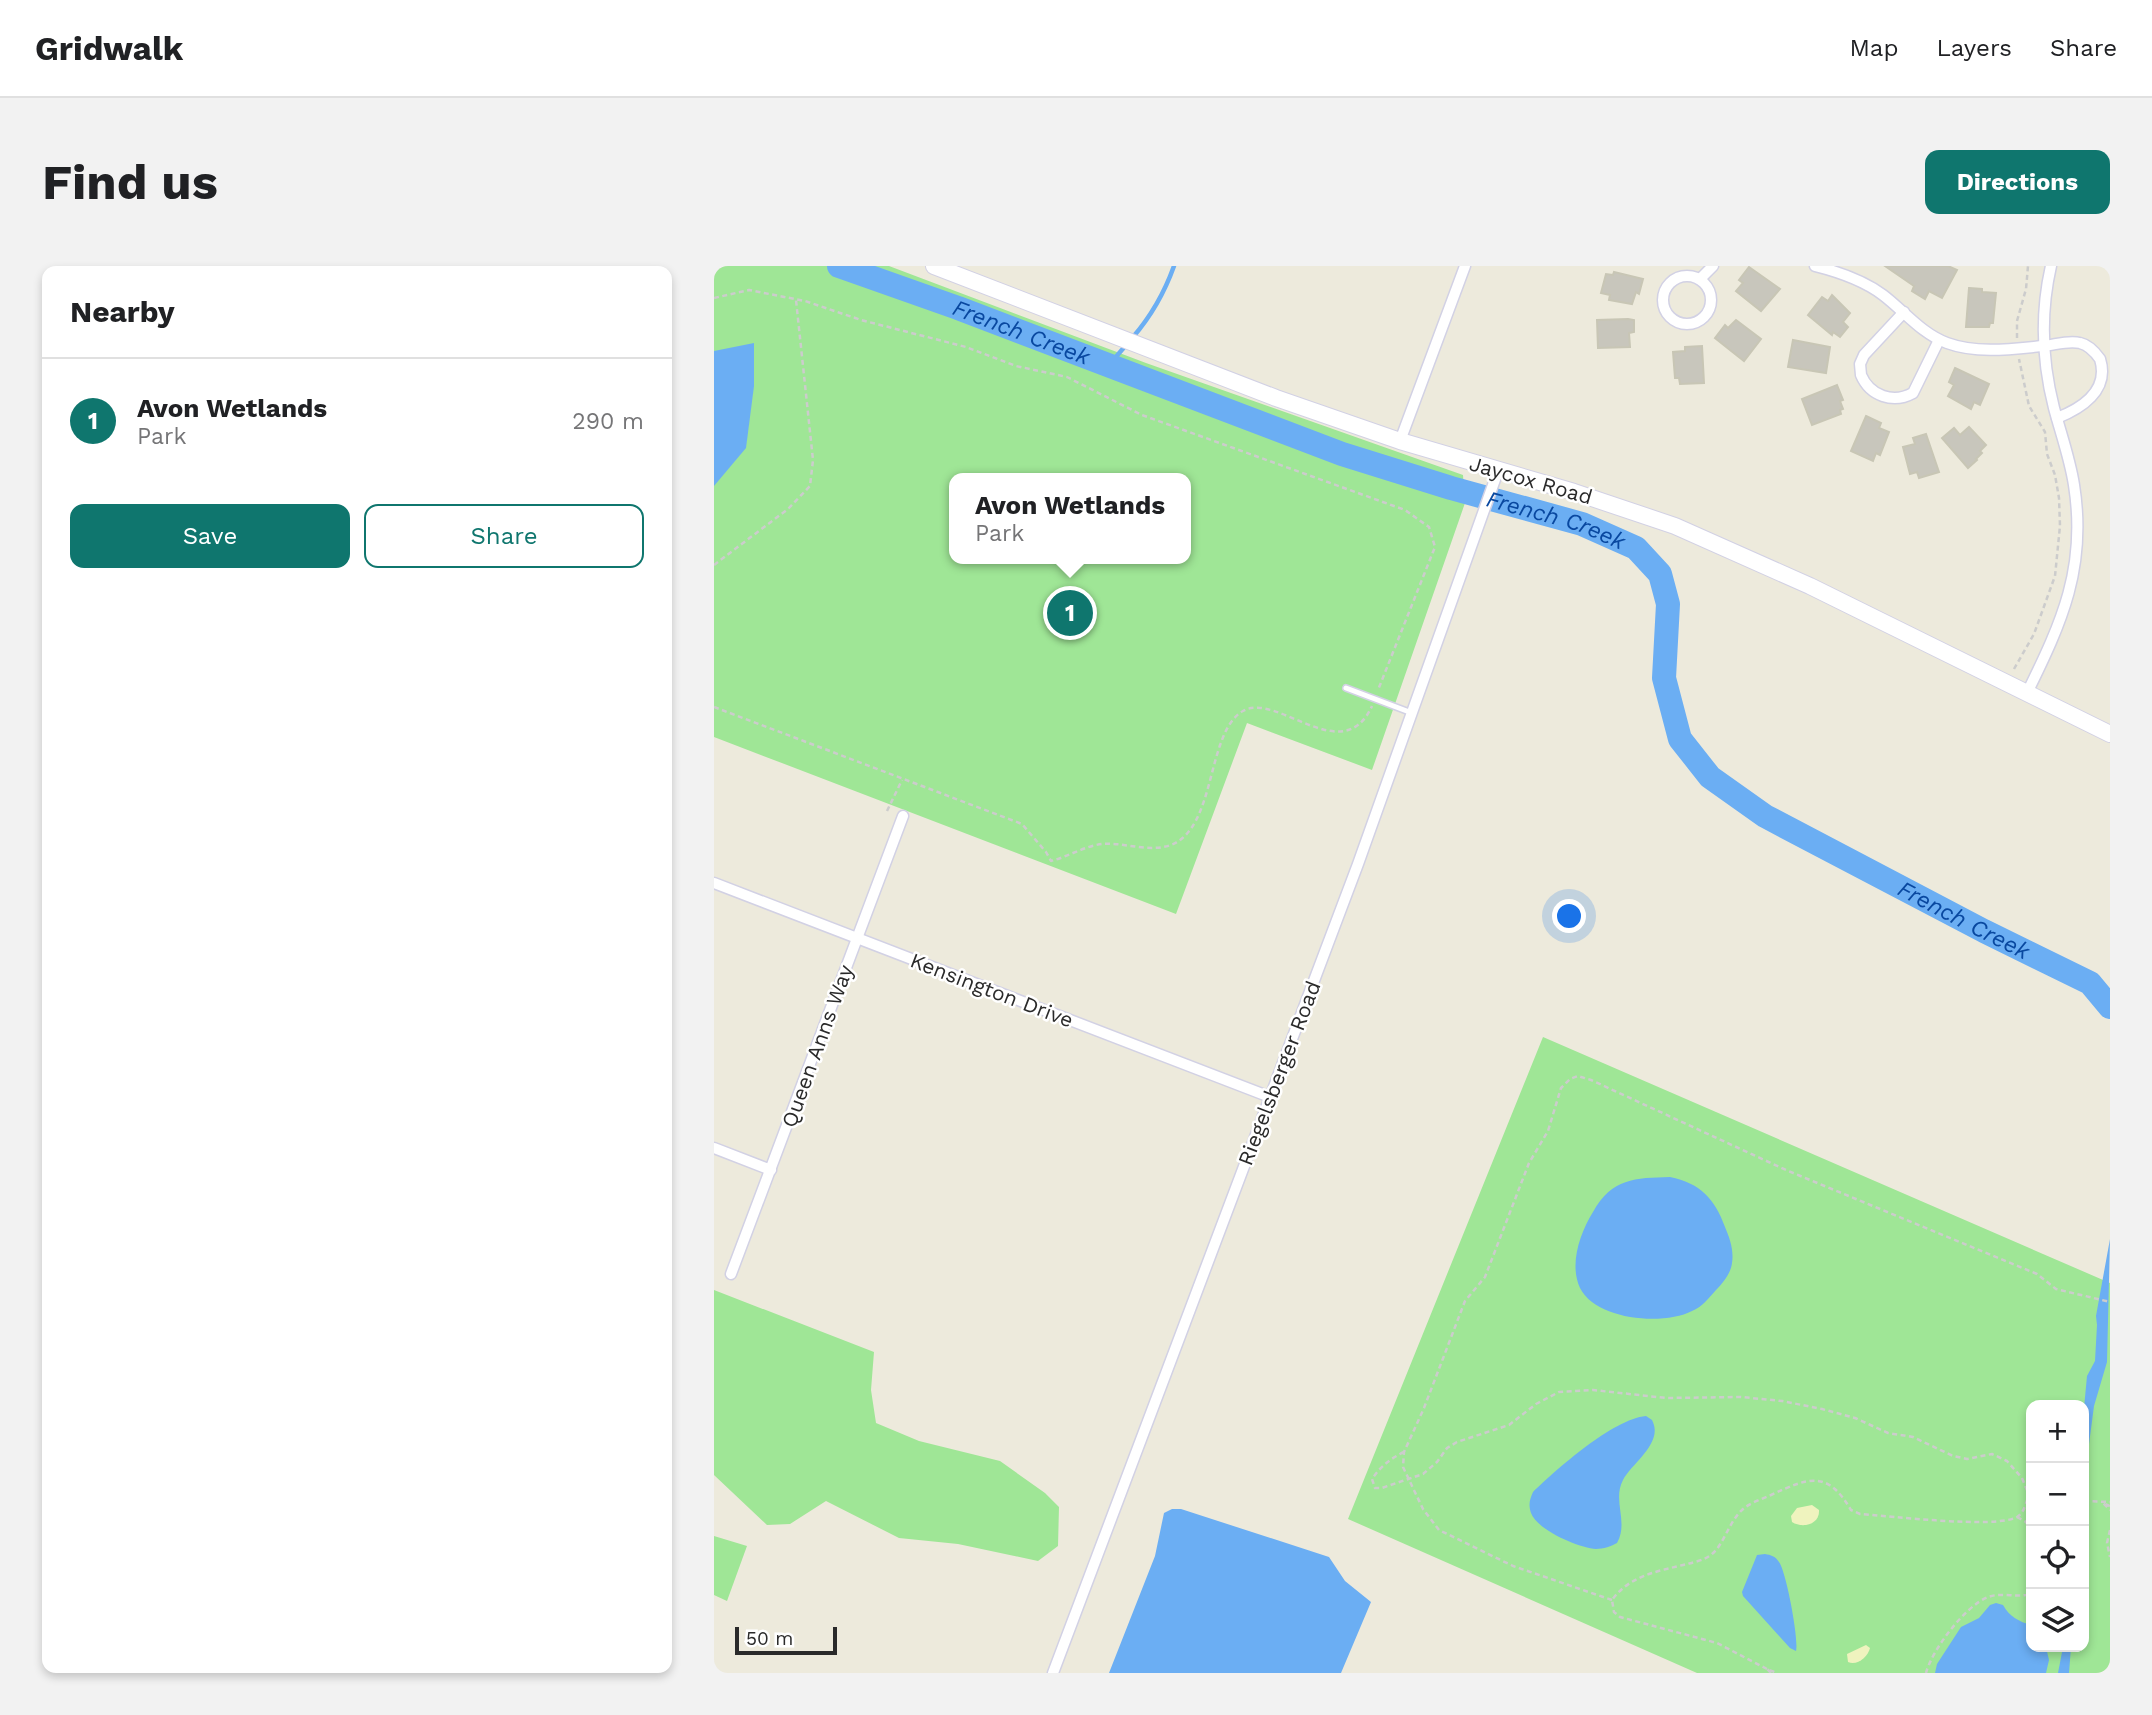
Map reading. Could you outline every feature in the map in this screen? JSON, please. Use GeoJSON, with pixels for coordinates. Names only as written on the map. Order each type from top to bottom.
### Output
{"type":"FeatureCollection","features":[{"type":"Feature","properties":{"kind":"street","name":"Jaycox Road"},"geometry":{"type":"LineString","coordinates":[[934,266],[1276,398],[1400,441],[1574,492],[1675,526],[1810,586],[2110,734]]}},
{"type":"Feature","properties":{"kind":"street"},"geometry":{"type":"LineString","coordinates":[[1400,441],[1465,266]]}},
{"type":"Feature","properties":{"kind":"street"},"geometry":{"type":"LineString","coordinates":[[1700,279],[1713,266]]}},
{"type":"Feature","properties":{"kind":"street"},"geometry":{"type":"LineString","coordinates":[[1815,266],[1838,272],[1866,285],[1904,312],[1927,333],[1954,345],[1979,349],[2081,343],[2092,349],[2103,363],[2104,382],[2098,395],[2086,406],[2057,418]]}},
{"type":"Feature","properties":{"kind":"street"},"geometry":{"type":"LineString","coordinates":[[2027,693],[2059,627],[2076,557],[2074,485],[2048,379],[2044,346],[2044,307],[2051,266]]}},
{"type":"Feature","properties":{"kind":"street"},"geometry":{"type":"LineString","coordinates":[[1684,275],[1700,279],[1710,291],[1707,314],[1694,323],[1678,323],[1671,318],[1663,305],[1665,289],[1670,282],[1684,275]]}},
{"type":"Feature","properties":{"kind":"street"},"geometry":{"type":"LineString","coordinates":[[1904,312],[1862,359],[1861,375],[1871,389],[1892,399],[1913,393],[1939,340]]}},
{"type":"Feature","properties":{"kind":"street","name":"Riegelsberger Road"},"geometry":{"type":"LineString","coordinates":[[1053,1673],[1358,864],[1498,471]]}},
{"type":"Feature","properties":{"kind":"street","name":"Queen Anns Way"},"geometry":{"type":"LineString","coordinates":[[731,1275],[903,816]]}},
{"type":"Feature","properties":{"kind":"street","name":"Kensington Drive"},"geometry":{"type":"LineString","coordinates":[[714,883],[1270,1097]]}},
{"type":"Feature","properties":{"kind":"street"},"geometry":{"type":"LineString","coordinates":[[714,1148],[771,1170]]}},
{"type":"Feature","properties":{"kind":"lane"},"geometry":{"type":"LineString","coordinates":[[1346,688],[1412,713]]}},
{"type":"Feature","properties":{"kind":"path"},"geometry":{"type":"LineString","coordinates":[[2014,669],[2035,634],[2055,576],[2060,514],[2058,487],[2047,454],[2045,432],[2029,405],[2020,366],[2017,321],[2026,289],[2028,266]]}},
{"type":"Feature","properties":{"kind":"path"},"geometry":{"type":"LineString","coordinates":[[714,298],[749,290],[796,299],[861,320],[966,347],[1016,366],[1068,377],[1142,415],[1405,510],[1429,527],[1435,547],[1375,699],[1358,726],[1346,732],[1329,731],[1265,709],[1245,709],[1234,718],[1225,734],[1198,817],[1172,845],[1145,848],[1101,844],[1051,861],[1022,824],[714,708]]}},
{"type":"Feature","properties":{"kind":"path"},"geometry":{"type":"LineString","coordinates":[[714,565],[788,509],[810,486],[813,460],[796,299]]}},
{"type":"Feature","properties":{"kind":"path"},"geometry":{"type":"LineString","coordinates":[[887,811],[902,780]]}},
{"type":"Feature","properties":{"kind":"path"},"geometry":{"type":"LineString","coordinates":[[1612,1600],[1513,1566],[1439,1530],[1423,1509],[1403,1467],[1404,1451],[1424,1408],[1465,1301],[1485,1277],[1529,1164],[1548,1131],[1562,1088],[1570,1079],[1578,1076],[1612,1089],[1786,1170],[2037,1274],[2056,1289],[2110,1302]]}},
{"type":"Feature","properties":{"kind":"path"},"geometry":{"type":"LineString","coordinates":[[1404,1451],[1377,1472],[1372,1479],[1375,1488],[1423,1474],[1437,1462],[1447,1448],[1457,1442],[1509,1425],[1536,1404],[1559,1392],[1575,1389],[1666,1398],[1741,1397],[1822,1409],[1855,1418],[1888,1433],[1913,1437],[1967,1460],[1992,1454],[2007,1461],[2022,1478],[2026,1488]]}},
{"type":"Feature","properties":{"kind":"path"},"geometry":{"type":"LineString","coordinates":[[1777,1673],[1717,1643],[1620,1617],[1614,1612],[1612,1600],[1629,1582],[1651,1573],[1698,1562],[1713,1554],[1731,1521],[1744,1507],[1806,1480],[1829,1483],[1842,1495],[1851,1510],[1860,1514],[1945,1521],[1998,1521],[2017,1517],[2026,1503]]}},
{"type":"Feature","properties":{"kind":"path"},"geometry":{"type":"LineString","coordinates":[[2089,1502],[2110,1506]]}},
{"type":"Feature","properties":{"kind":"path"},"geometry":{"type":"LineString","coordinates":[[2102,1503],[2110,1506]]}},
{"type":"Feature","properties":{"kind":"path"},"geometry":{"type":"LineString","coordinates":[[2017,1517],[2028,1526]]}},
{"type":"Feature","properties":{"kind":"path"},"geometry":{"type":"LineString","coordinates":[[2110,1530],[2107,1543],[2110,1556]]}},
{"type":"Feature","properties":{"kind":"path"},"geometry":{"type":"LineString","coordinates":[[1926,1673],[1943,1638],[1976,1605],[1987,1598],[2026,1596]]}},
{"type":"Feature","properties":{"kind":"path"},"geometry":{"type":"LineString","coordinates":[[1767,1669],[1771,1673]]}},
{"type":"Feature","properties":{"kind":"green space"},"geometry":{"type":"Polygon","coordinates":[[[714,266],[889,266],[1146,363],[1463,475],[1465,503],[1372,770],[1247,723],[1176,914],[714,737],[714,266]]]}},
{"type":"Feature","properties":{"kind":"green space"},"geometry":{"type":"Polygon","coordinates":[[[1543,1037],[2110,1283],[2110,1673],[1697,1673],[1348,1519],[1543,1037]]]}},
{"type":"Feature","properties":{"kind":"green space"},"geometry":{"type":"Polygon","coordinates":[[[714,1290],[874,1352],[871,1390],[876,1423],[919,1441],[1000,1461],[1045,1493],[1059,1507],[1058,1546],[1038,1561],[958,1544],[899,1538],[826,1501],[790,1524],[767,1525],[714,1475],[714,1290]]]}},
{"type":"Feature","properties":{"kind":"green space"},"geometry":{"type":"Polygon","coordinates":[[[714,1536],[747,1546],[727,1601],[714,1595],[714,1536]]]}},
{"type":"Feature","properties":{"kind":"sand"},"geometry":{"type":"Polygon","coordinates":[[[1812,1505],[1819,1510],[1814,1522],[1801,1525],[1792,1522],[1791,1516],[1797,1508],[1812,1505]]]}},
{"type":"Feature","properties":{"kind":"sand"},"geometry":{"type":"Polygon","coordinates":[[[1866,1645],[1870,1648],[1865,1657],[1855,1663],[1848,1662],[1847,1654],[1866,1645]]]}},
{"type":"Feature","properties":{"kind":"water"},"geometry":{"type":"Polygon","coordinates":[[[754,343],[754,386],[746,448],[714,486],[714,351],[754,343]]]}},
{"type":"Feature","properties":{"kind":"water"},"geometry":{"type":"Polygon","coordinates":[[[1670,1177],[1698,1188],[1716,1208],[1732,1249],[1732,1263],[1728,1274],[1702,1305],[1680,1316],[1648,1319],[1615,1313],[1600,1307],[1588,1299],[1577,1279],[1577,1249],[1588,1220],[1600,1201],[1616,1186],[1646,1178],[1670,1177]]]}},
{"type":"Feature","properties":{"kind":"water"},"geometry":{"type":"Polygon","coordinates":[[[2110,1239],[2107,1362],[2094,1406],[2089,1444],[2089,1400],[2085,1400],[2087,1376],[2095,1361],[2096,1316],[2110,1239]]]}},
{"type":"Feature","properties":{"kind":"water"},"geometry":{"type":"Polygon","coordinates":[[[1646,1416],[1652,1420],[1654,1437],[1620,1488],[1621,1527],[1617,1543],[1599,1549],[1589,1548],[1559,1537],[1541,1526],[1530,1510],[1533,1492],[1602,1435],[1633,1419],[1646,1416]]]}},
{"type":"Feature","properties":{"kind":"water"},"geometry":{"type":"Polygon","coordinates":[[[1181,1509],[1329,1557],[1345,1581],[1371,1602],[1341,1673],[1109,1673],[1155,1556],[1164,1513],[1181,1509]]]}},
{"type":"Feature","properties":{"kind":"water"},"geometry":{"type":"Polygon","coordinates":[[[1765,1554],[1776,1558],[1782,1568],[1794,1620],[1796,1651],[1790,1648],[1743,1596],[1742,1592],[1757,1555],[1765,1554]]]}},
{"type":"Feature","properties":{"kind":"water"},"geometry":{"type":"Polygon","coordinates":[[[1990,1605],[2003,1605],[2008,1613],[2026,1623],[2026,1652],[2047,1652],[2049,1660],[2046,1673],[1935,1673],[1937,1664],[1961,1627],[1979,1618],[1990,1605]]]}},
{"type":"Feature","properties":{"kind":"water"},"geometry":{"type":"Polygon","coordinates":[[[2062,1652],[2071,1652],[2069,1673],[2058,1673],[2062,1652]]]}},
{"type":"Feature","properties":{"kind":"building"},"geometry":{"type":"Polygon","coordinates":[[[1885,266],[1948,266],[1957,270],[1942,298],[1929,291],[1925,299],[1912,291],[1914,286],[1885,266]]]}},
{"type":"Feature","properties":{"kind":"building"},"geometry":{"type":"Polygon","coordinates":[[[1749,267],[1780,289],[1761,311],[1736,291],[1743,283],[1739,280],[1749,267]]]}},
{"type":"Feature","properties":{"kind":"building"},"geometry":{"type":"Polygon","coordinates":[[[1614,272],[1643,279],[1639,294],[1636,292],[1632,304],[1609,300],[1610,295],[1601,293],[1606,274],[1613,275],[1614,272]]]}},
{"type":"Feature","properties":{"kind":"building"},"geometry":{"type":"Polygon","coordinates":[[[1969,288],[1996,293],[1993,323],[1990,323],[1989,327],[1966,327],[1969,288]]]}},
{"type":"Feature","properties":{"kind":"building"},"geometry":{"type":"Polygon","coordinates":[[[1832,295],[1850,313],[1843,322],[1848,327],[1840,337],[1833,332],[1832,335],[1808,315],[1822,297],[1828,301],[1832,295]]]}},
{"type":"Feature","properties":{"kind":"building"},"geometry":{"type":"Polygon","coordinates":[[[1597,320],[1634,320],[1634,332],[1629,333],[1630,347],[1598,348],[1597,320]]]}},
{"type":"Feature","properties":{"kind":"building"},"geometry":{"type":"Polygon","coordinates":[[[1736,320],[1761,339],[1744,361],[1715,338],[1725,325],[1728,328],[1736,320]]]}},
{"type":"Feature","properties":{"kind":"building"},"geometry":{"type":"Polygon","coordinates":[[[1793,340],[1830,347],[1826,373],[1788,367],[1793,340]]]}},
{"type":"Feature","properties":{"kind":"building"},"geometry":{"type":"Polygon","coordinates":[[[1702,346],[1704,383],[1680,384],[1679,378],[1675,378],[1673,352],[1685,351],[1685,347],[1702,346]]]}},
{"type":"Feature","properties":{"kind":"building"},"geometry":{"type":"Polygon","coordinates":[[[1955,368],[1989,384],[1980,405],[1974,402],[1971,409],[1948,396],[1954,385],[1949,382],[1955,368]]]}},
{"type":"Feature","properties":{"kind":"building"},"geometry":{"type":"Polygon","coordinates":[[[1837,385],[1843,400],[1840,401],[1843,409],[1840,410],[1841,414],[1812,425],[1802,399],[1837,385]]]}},
{"type":"Feature","properties":{"kind":"building"},"geometry":{"type":"Polygon","coordinates":[[[1866,416],[1881,423],[1879,428],[1889,432],[1880,455],[1876,453],[1873,461],[1851,451],[1866,416]]]}},
{"type":"Feature","properties":{"kind":"building"},"geometry":{"type":"Polygon","coordinates":[[[1969,427],[1986,445],[1977,460],[1968,468],[1942,438],[1954,428],[1960,435],[1969,427]]]}},
{"type":"Feature","properties":{"kind":"building"},"geometry":{"type":"Polygon","coordinates":[[[1926,434],[1939,472],[1919,478],[1917,472],[1910,474],[1903,447],[1915,444],[1913,438],[1926,434]]]}},
{"type":"Feature","properties":{"kind":"waterway","name":"French Creek"},"geometry":{"type":"LineString","coordinates":[[839,266],[958,308],[1342,454],[1451,488],[1582,524],[1636,548],[1660,574],[1668,604],[1664,678],[1680,739],[1710,777],[1765,816],[1984,931],[2090,983],[2110,1007]]}},
{"type":"Feature","properties":{"kind":"waterway"},"geometry":{"type":"LineString","coordinates":[[1133,337],[1157,304],[1174,266]]}},
{"type":"Feature","properties":{"kind":"waterway"},"geometry":{"type":"LineString","coordinates":[[1108,366],[1127,344]]}},
{"type":"Feature","properties":{"kind":"place","name":"Avon Wetlands"},"geometry":{"type":"Point","coordinates":[1070,613]}}]}
